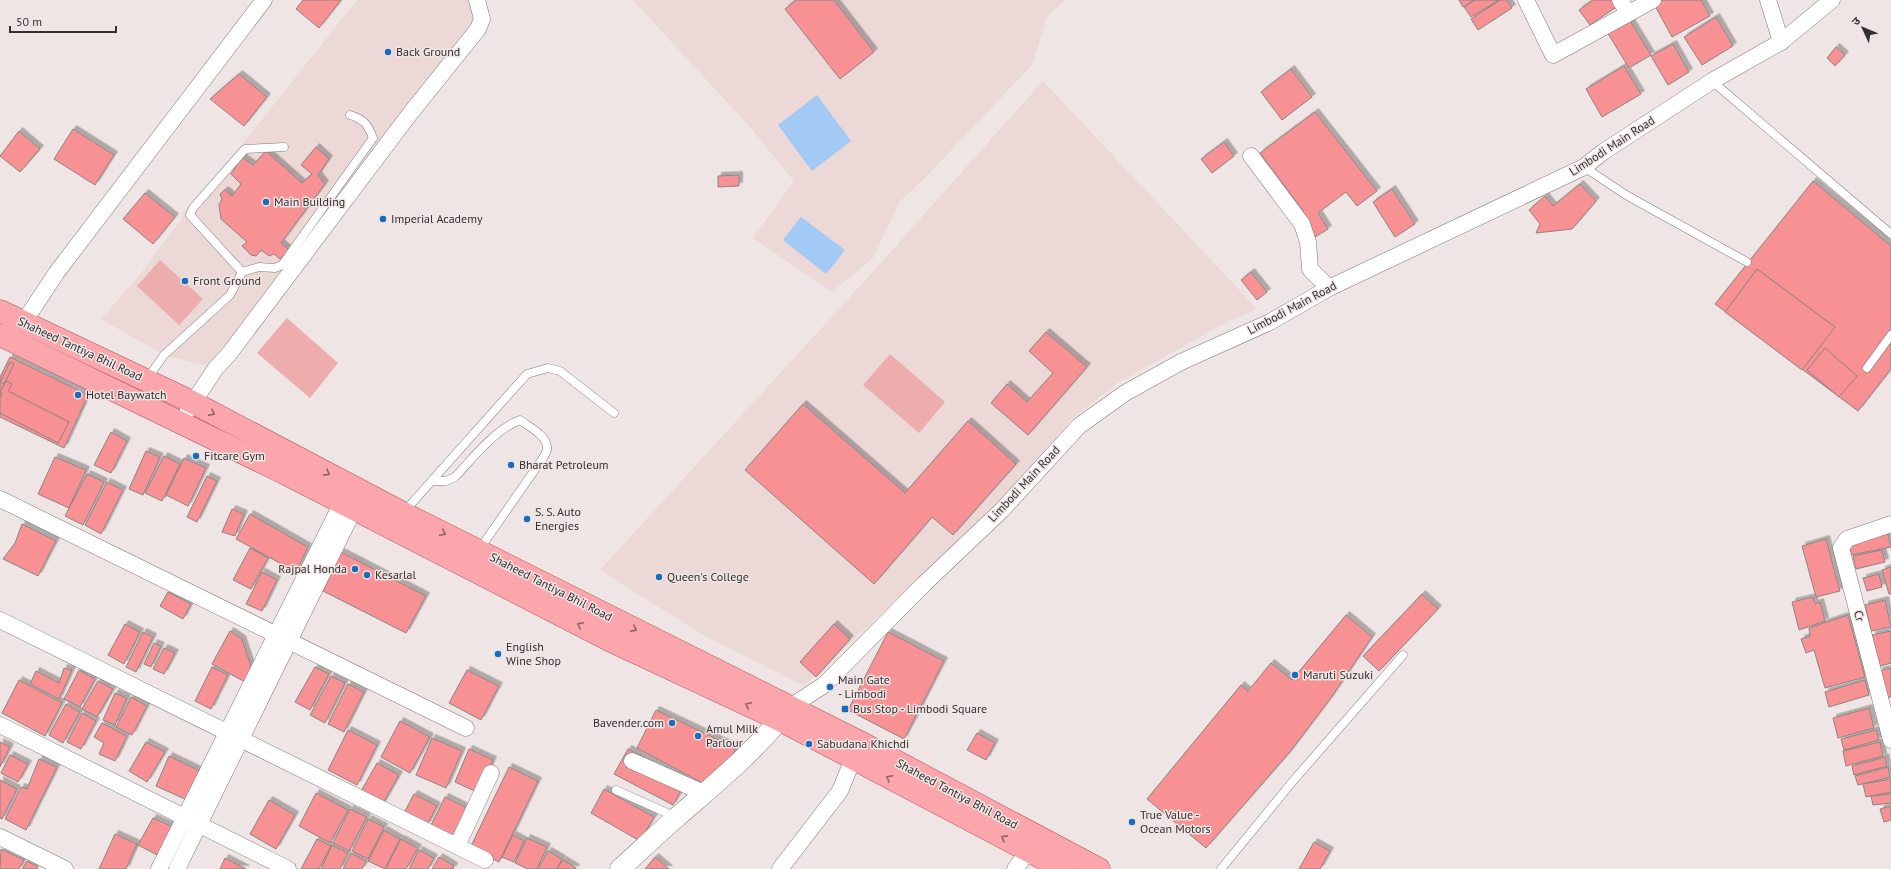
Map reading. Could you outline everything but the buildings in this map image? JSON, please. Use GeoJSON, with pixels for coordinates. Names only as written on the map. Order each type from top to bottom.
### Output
{"type":"FeatureCollection","features":[{"type":"Feature","properties":{"kind":"main road","name":"Shaheed Tantiya Bhil Road"},"geometry":{"type":"LineString","coordinates":[[0,311],[192,402],[388,512],[610,640],[785,714],[860,742],[1034,844],[1063,869]]}},
{"type":"Feature","properties":{"kind":"main road","name":"Shaheed Tantiya Bhil Road"},"geometry":{"type":"LineString","coordinates":[[0,334],[348,506],[388,512],[479,550],[785,714],[853,759],[1034,844],[1099,869]]}},
{"type":"Feature","properties":{"kind":"street"},"geometry":{"type":"LineString","coordinates":[[24,322],[57,272],[264,0]]}},
{"type":"Feature","properties":{"kind":"street"},"geometry":{"type":"LineString","coordinates":[[181,423],[192,402],[216,368],[229,354],[409,115],[478,29],[482,19],[477,0]]}},
{"type":"Feature","properties":{"kind":"street"},"geometry":{"type":"LineString","coordinates":[[1526,0],[1553,55],[1624,7],[1653,0]]}},
{"type":"Feature","properties":{"kind":"street"},"geometry":{"type":"LineString","coordinates":[[1768,0],[1781,42]]}},
{"type":"Feature","properties":{"kind":"street","name":"Limbodi Main Road"},"geometry":{"type":"LineString","coordinates":[[785,714],[824,685],[924,584],[1002,510],[1079,426],[1125,393],[1181,362],[1270,322],[1329,288],[1584,167],[1603,152],[1712,81],[1781,42],[1832,0]]}},
{"type":"Feature","properties":{"kind":"street"},"geometry":{"type":"LineString","coordinates":[[1251,156],[1302,224],[1308,242],[1310,269],[1329,288]]}},
{"type":"Feature","properties":{"kind":"street"},"geometry":{"type":"LineString","coordinates":[[0,499],[466,728]]}},
{"type":"Feature","properties":{"kind":"street"},"geometry":{"type":"LineString","coordinates":[[159,869],[192,821],[348,506]]}},
{"type":"Feature","properties":{"kind":"street","name":"Cr"},"geometry":{"type":"LineString","coordinates":[[1891,524],[1847,539],[1841,548],[1891,740]]}},
{"type":"Feature","properties":{"kind":"street"},"geometry":{"type":"LineString","coordinates":[[0,620],[486,860]]}},
{"type":"Feature","properties":{"kind":"street"},"geometry":{"type":"LineString","coordinates":[[620,869],[676,818],[706,794],[758,744],[785,714]]}},
{"type":"Feature","properties":{"kind":"street"},"geometry":{"type":"LineString","coordinates":[[0,725],[288,869]]}},
{"type":"Feature","properties":{"kind":"street"},"geometry":{"type":"LineString","coordinates":[[780,869],[840,791],[853,759]]}},
{"type":"Feature","properties":{"kind":"street"},"geometry":{"type":"LineString","coordinates":[[632,761],[706,794]]}},
{"type":"Feature","properties":{"kind":"street"},"geometry":{"type":"LineString","coordinates":[[457,846],[491,773]]}},
{"type":"Feature","properties":{"kind":"street"},"geometry":{"type":"LineString","coordinates":[[177,869],[192,821]]}},
{"type":"Feature","properties":{"kind":"street"},"geometry":{"type":"LineString","coordinates":[[0,837],[65,869]]}},
{"type":"Feature","properties":{"kind":"street"},"geometry":{"type":"LineString","coordinates":[[1015,869],[1034,844]]}},
{"type":"Feature","properties":{"kind":"lane"},"geometry":{"type":"LineString","coordinates":[[1712,81],[1891,234]]}},
{"type":"Feature","properties":{"kind":"lane"},"geometry":{"type":"LineString","coordinates":[[147,380],[164,355],[230,294],[242,272],[259,267],[275,268],[282,265],[373,138],[369,126],[360,118],[350,115]]}},
{"type":"Feature","properties":{"kind":"lane"},"geometry":{"type":"LineString","coordinates":[[242,272],[190,215],[193,208],[244,149],[284,147]]}},
{"type":"Feature","properties":{"kind":"lane"},"geometry":{"type":"LineString","coordinates":[[1584,167],[1626,195],[1747,262]]}},
{"type":"Feature","properties":{"kind":"lane"},"geometry":{"type":"LineString","coordinates":[[1867,368],[1891,335]]}},
{"type":"Feature","properties":{"kind":"lane"},"geometry":{"type":"LineString","coordinates":[[388,512],[433,481],[527,374],[548,368],[560,371],[614,413]]}},
{"type":"Feature","properties":{"kind":"lane"},"geometry":{"type":"LineString","coordinates":[[433,481],[446,481],[455,477],[499,432],[509,424],[520,420],[540,434],[546,442],[547,450],[541,462],[479,550]]}},
{"type":"Feature","properties":{"kind":"lane"},"geometry":{"type":"LineString","coordinates":[[1221,869],[1293,781],[1404,655]]}},
{"type":"Feature","properties":{"kind":"lane"},"geometry":{"type":"LineString","coordinates":[[616,790],[676,818]]}},
{"type":"Feature","properties":{"kind":"shaded area"},"geometry":{"type":"Polygon","coordinates":[[[357,0],[477,0],[482,19],[216,368],[164,355],[101,319],[138,277],[180,221],[188,206],[244,142],[357,0]]]}},
{"type":"Feature","properties":{"kind":"shaded area"},"geometry":{"type":"Polygon","coordinates":[[[633,0],[1065,0],[1047,17],[1032,65],[924,179],[900,201],[873,258],[832,292],[753,238],[794,181],[749,126],[633,0]]]}},
{"type":"Feature","properties":{"kind":"shaded area"},"geometry":{"type":"Polygon","coordinates":[[[1043,81],[1257,309],[1223,324],[1119,382],[1072,419],[995,506],[804,686],[705,636],[600,570],[871,274],[1043,81]]]}},
{"type":"Feature","properties":{"kind":"shaded area"},"geometry":{"type":"Polygon","coordinates":[[[160,260],[203,299],[179,325],[137,286],[160,260]]]}},
{"type":"Feature","properties":{"kind":"shaded area"},"geometry":{"type":"Polygon","coordinates":[[[287,318],[338,363],[310,398],[257,353],[287,318]]]}},
{"type":"Feature","properties":{"kind":"shaded area"},"geometry":{"type":"Polygon","coordinates":[[[890,354],[945,402],[919,433],[863,385],[890,354]]]}},
{"type":"Feature","properties":{"kind":"water"},"geometry":{"type":"Polygon","coordinates":[[[817,95],[851,141],[812,171],[778,125],[817,95]]]}},
{"type":"Feature","properties":{"kind":"water"},"geometry":{"type":"Polygon","coordinates":[[[801,217],[845,250],[826,274],[783,240],[801,217]]]}},
{"type":"Feature","properties":{"kind":"place","name":"Back Ground"},"geometry":{"type":"Point","coordinates":[388,52]}},
{"type":"Feature","properties":{"kind":"place","name":"Main Building"},"geometry":{"type":"Point","coordinates":[266,202]}},
{"type":"Feature","properties":{"kind":"place","name":"Imperial Academy"},"geometry":{"type":"Point","coordinates":[383,219]}},
{"type":"Feature","properties":{"kind":"place","name":"Front Ground"},"geometry":{"type":"Point","coordinates":[185,281]}},
{"type":"Feature","properties":{"kind":"place","name":"Hotel Baywatch"},"geometry":{"type":"Point","coordinates":[78,395]}},
{"type":"Feature","properties":{"kind":"place","name":"Fitcare Gym"},"geometry":{"type":"Point","coordinates":[196,456]}},
{"type":"Feature","properties":{"kind":"place","name":"Bharat Petroleum"},"geometry":{"type":"Point","coordinates":[511,465]}},
{"type":"Feature","properties":{"kind":"place","name":"S. S. Auto Energies"},"geometry":{"type":"Point","coordinates":[527,519]}},
{"type":"Feature","properties":{"kind":"place","name":"Rajpal Honda"},"geometry":{"type":"Point","coordinates":[355,569]}},
{"type":"Feature","properties":{"kind":"place","name":"Kesarlal"},"geometry":{"type":"Point","coordinates":[367,575]}},
{"type":"Feature","properties":{"kind":"place","name":"Queen's College"},"geometry":{"type":"Point","coordinates":[659,577]}},
{"type":"Feature","properties":{"kind":"place","name":"English Wine Shop"},"geometry":{"type":"Point","coordinates":[498,654]}},
{"type":"Feature","properties":{"kind":"place","name":"Maruti Suzuki"},"geometry":{"type":"Point","coordinates":[1295,675]}},
{"type":"Feature","properties":{"kind":"place","name":"Main Gate - Limbodi"},"geometry":{"type":"Point","coordinates":[830,687]}},
{"type":"Feature","properties":{"kind":"place","name":"Bus Stop - Limbodi Square"},"geometry":{"type":"Point","coordinates":[845,709]}},
{"type":"Feature","properties":{"kind":"place","name":"Bavender.com"},"geometry":{"type":"Point","coordinates":[672,723]}},
{"type":"Feature","properties":{"kind":"place","name":"Amul Milk Parlour"},"geometry":{"type":"Point","coordinates":[698,736]}},
{"type":"Feature","properties":{"kind":"place","name":"Sabudana Khichdi"},"geometry":{"type":"Point","coordinates":[809,744]}},
{"type":"Feature","properties":{"kind":"place","name":"True Value - Ocean Motors"},"geometry":{"type":"Point","coordinates":[1132,822]}}]}
